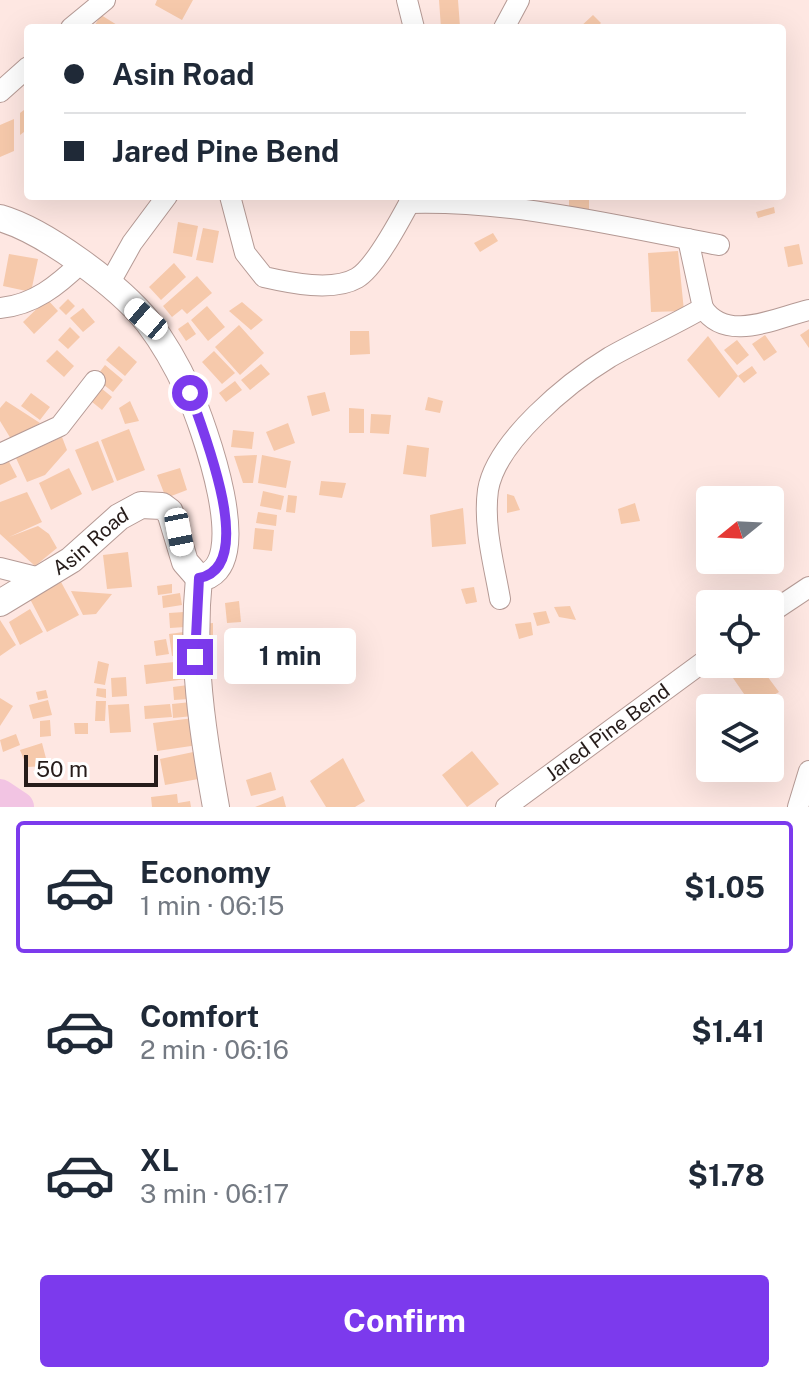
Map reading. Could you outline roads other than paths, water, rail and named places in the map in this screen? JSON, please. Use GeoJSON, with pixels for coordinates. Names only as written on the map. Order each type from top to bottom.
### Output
{"type":"FeatureCollection","features":[{"type":"Feature","properties":{"kind":"main road"},"geometry":{"type":"LineString","coordinates":[[0,218],[52,241],[82,262],[146,319],[190,393],[226,511],[224,553],[214,571],[199,578],[194,631],[202,735],[216,807]]}},
{"type":"Feature","properties":{"kind":"main road","name":"Asin Road"},"geometry":{"type":"LineString","coordinates":[[0,603],[71,560],[130,510],[152,504],[170,512],[185,562],[199,578]]}},
{"type":"Feature","properties":{"kind":"street"},"geometry":{"type":"LineString","coordinates":[[76,24],[105,0]]}},
{"type":"Feature","properties":{"kind":"street"},"geometry":{"type":"LineString","coordinates":[[407,0],[413,24]]}},
{"type":"Feature","properties":{"kind":"street"},"geometry":{"type":"LineString","coordinates":[[506,24],[519,0]]}},
{"type":"Feature","properties":{"kind":"street"},"geometry":{"type":"LineString","coordinates":[[0,92],[24,71]]}},
{"type":"Feature","properties":{"kind":"street"},"geometry":{"type":"LineString","coordinates":[[108,286],[132,243],[164,200]]}},
{"type":"Feature","properties":{"kind":"street"},"geometry":{"type":"LineString","coordinates":[[231,200],[245,253],[264,277],[323,285],[341,284],[365,272],[411,200],[481,205],[719,245]]}},
{"type":"Feature","properties":{"kind":"street"},"geometry":{"type":"LineString","coordinates":[[688,239],[703,308],[721,323],[736,326],[809,310]]}},
{"type":"Feature","properties":{"kind":"street"},"geometry":{"type":"LineString","coordinates":[[0,308],[20,305],[52,290],[82,262]]}},
{"type":"Feature","properties":{"kind":"street"},"geometry":{"type":"LineString","coordinates":[[500,599],[486,519],[493,471],[504,452],[567,389],[609,358],[703,308]]}},
{"type":"Feature","properties":{"kind":"street"},"geometry":{"type":"LineString","coordinates":[[0,454],[60,426],[95,381]]}},
{"type":"Feature","properties":{"kind":"street"},"geometry":{"type":"LineString","coordinates":[[0,568],[40,578]]}},
{"type":"Feature","properties":{"kind":"street"},"geometry":{"type":"LineString","coordinates":[[784,604],[809,587]]}},
{"type":"Feature","properties":{"kind":"street","name":"Jared Pine Bend"},"geometry":{"type":"LineString","coordinates":[[506,807],[696,667]]}},
{"type":"Feature","properties":{"kind":"street"},"geometry":{"type":"LineString","coordinates":[[798,807],[809,771]]}},
{"type":"Feature","properties":{"kind":"waterway"},"geometry":{"type":"LineString","coordinates":[[0,795],[18,807]]}}]}
